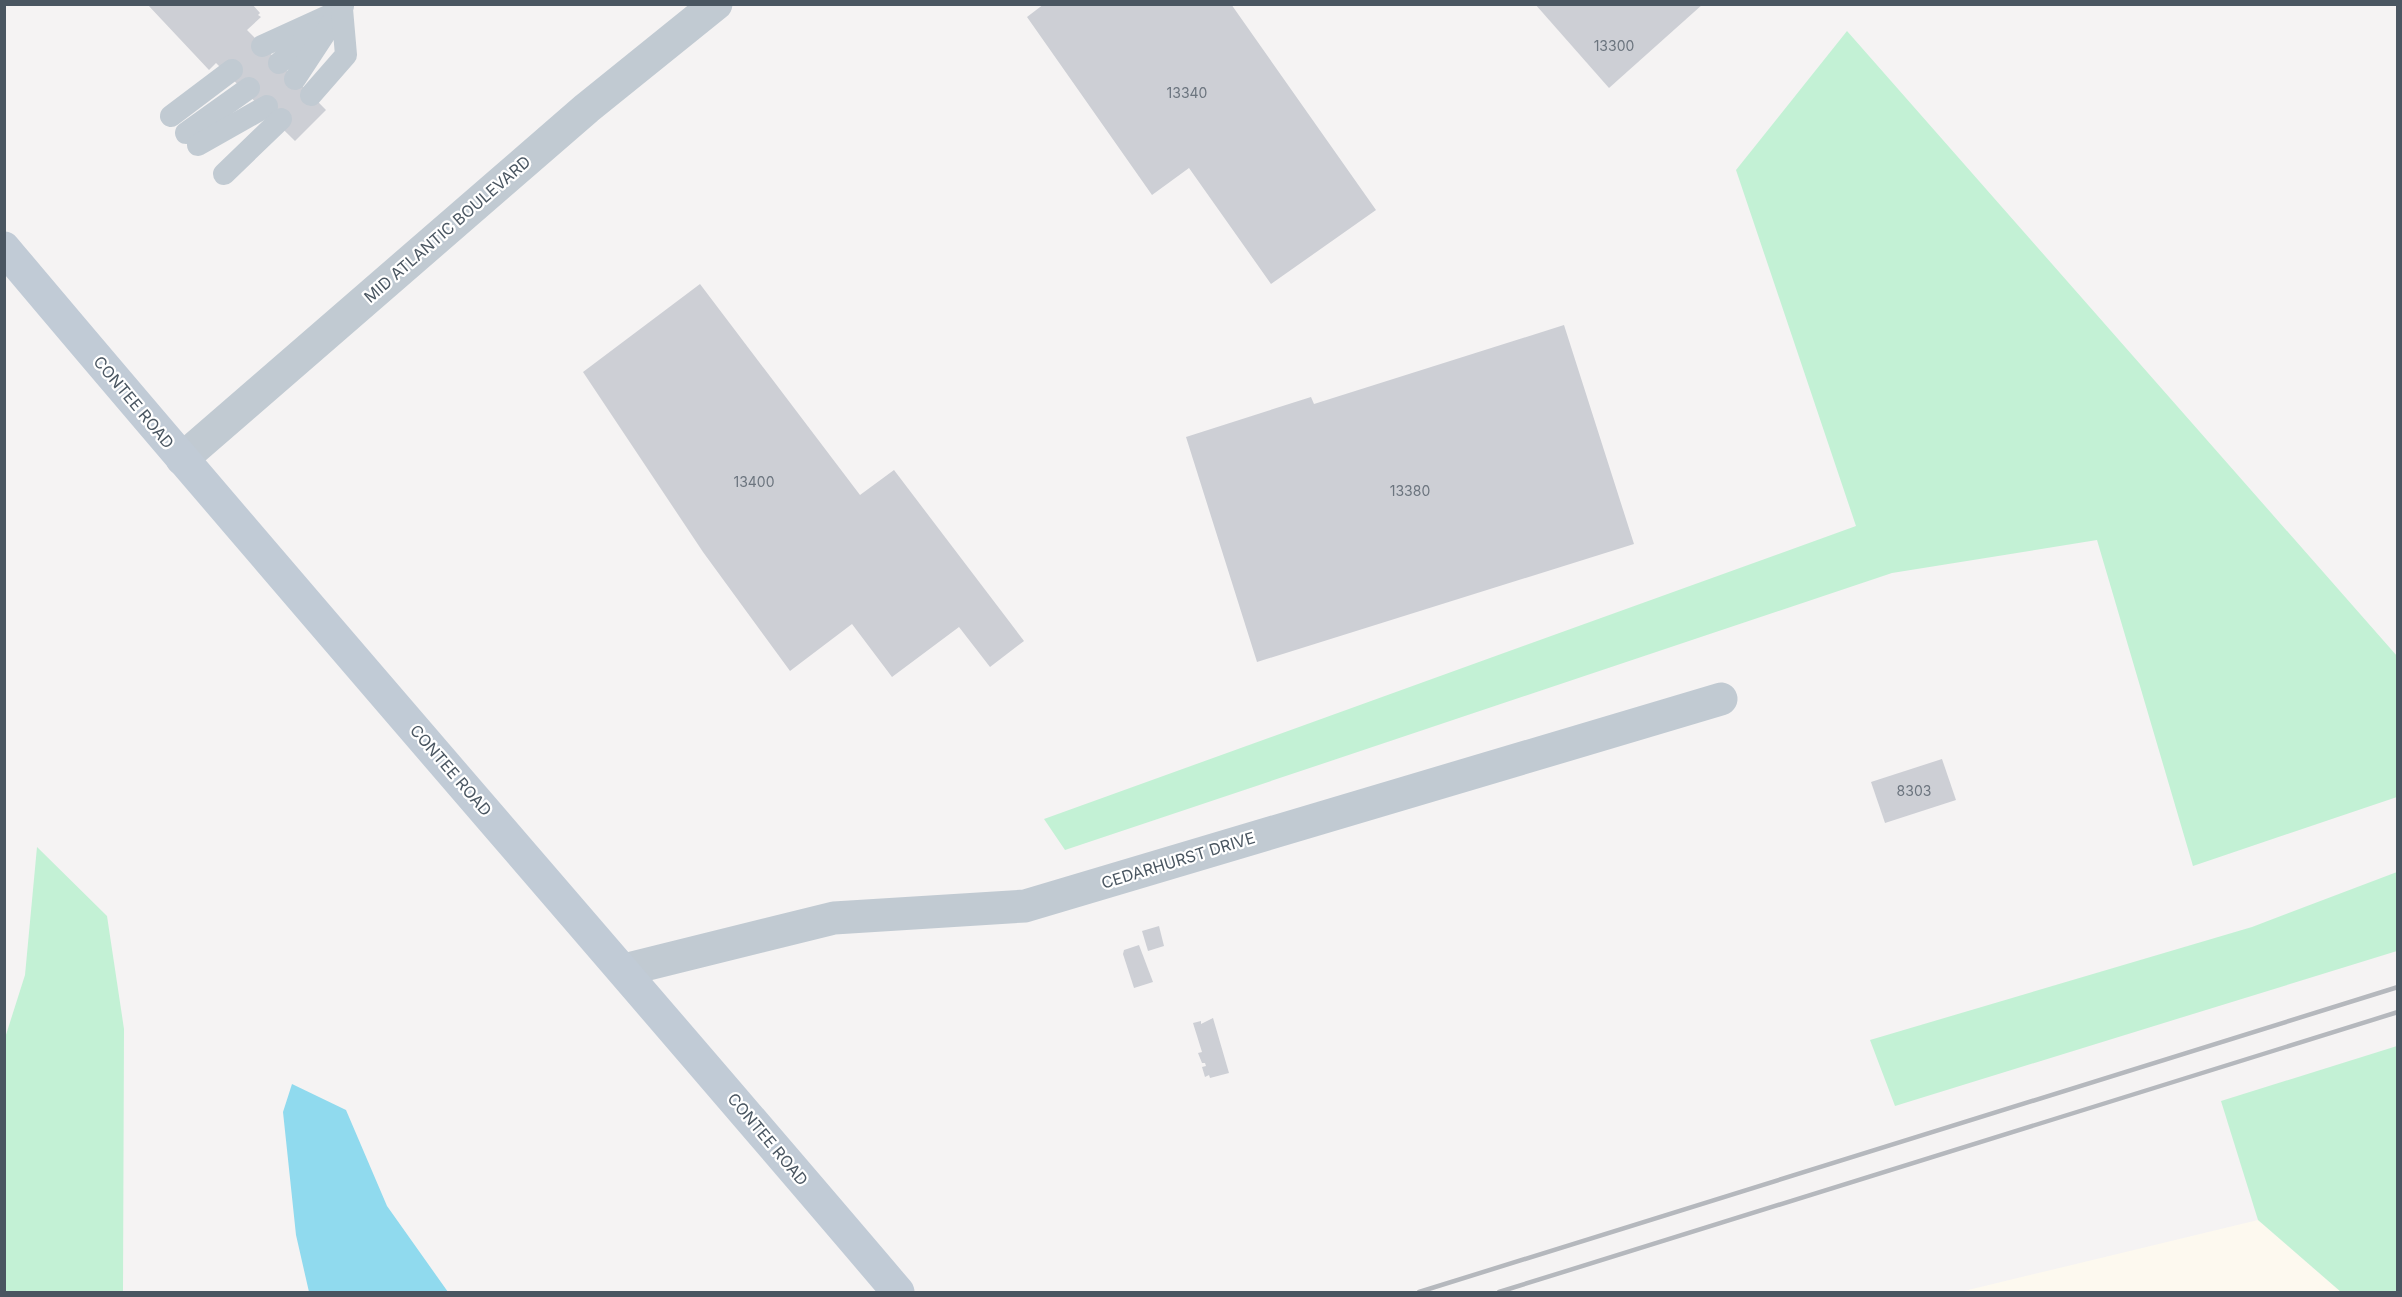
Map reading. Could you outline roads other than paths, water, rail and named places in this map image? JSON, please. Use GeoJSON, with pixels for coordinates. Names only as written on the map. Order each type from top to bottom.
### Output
{"type":"FeatureCollection","features":[{"type":"Feature","properties":{"kind":"street","name":"MID ATLANTIC BOULEVARD"},"geometry":{"type":"LineString","coordinates":[[182,459],[587,108],[716,4]]}},
{"type":"Feature","properties":{"kind":"street","name":"CONTEE ROAD"},"geometry":{"type":"LineString","coordinates":[[4,248],[182,459],[624,970],[898,1293]]}},
{"type":"Feature","properties":{"kind":"street","name":"CEDARHURST DRIVE"},"geometry":{"type":"LineString","coordinates":[[624,970],[834,918],[1026,906],[1721,699]]}},
{"type":"Feature","properties":{"kind":"lane"},"geometry":{"type":"LineString","coordinates":[[262,46],[343,7]]}},
{"type":"Feature","properties":{"kind":"lane"},"geometry":{"type":"LineString","coordinates":[[279,63],[343,7]]}},
{"type":"Feature","properties":{"kind":"lane"},"geometry":{"type":"LineString","coordinates":[[303,87],[343,7]]}},
{"type":"Feature","properties":{"kind":"lane"},"geometry":{"type":"LineString","coordinates":[[171,116],[232,70]]}},
{"type":"Feature","properties":{"kind":"lane"},"geometry":{"type":"LineString","coordinates":[[224,174],[274,112],[192,139],[249,88]]}},
{"type":"Feature","properties":{"kind":"water"},"geometry":{"type":"Polygon","coordinates":[[[292,1084],[346,1110],[387,1206],[448,1292],[309,1292],[296,1235],[283,1112],[292,1084]]]}},
{"type":"Feature","properties":{"kind":"railway"},"geometry":{"type":"LineString","coordinates":[[1419,1292],[2398,987]]}},
{"type":"Feature","properties":{"kind":"railway"},"geometry":{"type":"LineString","coordinates":[[1499,1292],[2398,1012]]}}]}
